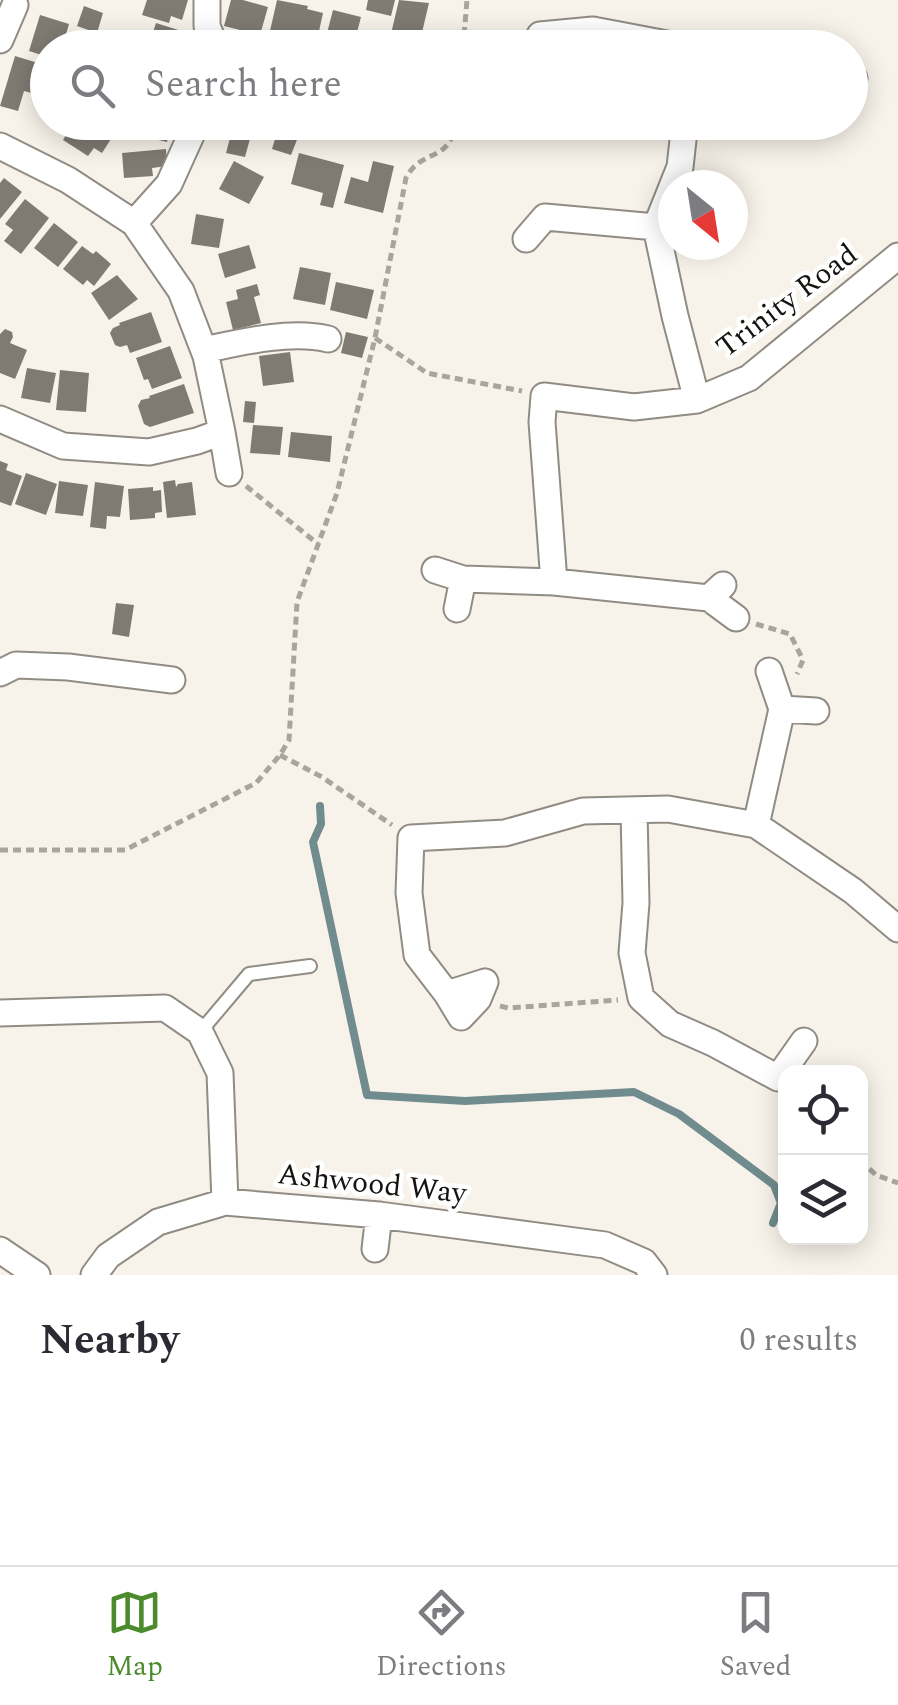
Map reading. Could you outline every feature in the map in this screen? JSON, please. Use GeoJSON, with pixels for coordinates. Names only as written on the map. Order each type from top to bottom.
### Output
{"type":"FeatureCollection","features":[{"type":"Feature","properties":{"kind":"street"},"geometry":{"type":"LineString","coordinates":[[207,0],[209,30]]}},
{"type":"Feature","properties":{"kind":"street"},"geometry":{"type":"LineString","coordinates":[[0,40],[15,5]]}},
{"type":"Feature","properties":{"kind":"street"},"geometry":{"type":"LineString","coordinates":[[557,30],[590,20],[625,30]]}},
{"type":"Feature","properties":{"kind":"street"},"geometry":{"type":"LineString","coordinates":[[134,224],[169,184],[189,140]]}},
{"type":"Feature","properties":{"kind":"street"},"geometry":{"type":"LineString","coordinates":[[683,140],[680,167],[656,227],[697,400]]}},
{"type":"Feature","properties":{"kind":"street"},"geometry":{"type":"LineString","coordinates":[[0,146],[68,180],[134,224],[181,291],[204,350],[230,473]]}},
{"type":"Feature","properties":{"kind":"street"},"geometry":{"type":"LineString","coordinates":[[526,239],[545,216],[656,227]]}},
{"type":"Feature","properties":{"kind":"street","name":"Trinity Road"},"geometry":{"type":"LineString","coordinates":[[544,396],[634,407],[697,400],[749,378],[898,256]]}},
{"type":"Feature","properties":{"kind":"street"},"geometry":{"type":"LineString","coordinates":[[204,350],[311,335],[328,338]]}},
{"type":"Feature","properties":{"kind":"street"},"geometry":{"type":"LineString","coordinates":[[544,396],[542,422],[554,582]]}},
{"type":"Feature","properties":{"kind":"street"},"geometry":{"type":"LineString","coordinates":[[0,419],[63,446],[148,452],[222,432]]}},
{"type":"Feature","properties":{"kind":"street"},"geometry":{"type":"LineString","coordinates":[[435,570],[464,579],[716,592],[736,618]]}},
{"type":"Feature","properties":{"kind":"street"},"geometry":{"type":"LineString","coordinates":[[457,609],[464,579]]}},
{"type":"Feature","properties":{"kind":"street"},"geometry":{"type":"LineString","coordinates":[[0,673],[16,664],[172,680]]}},
{"type":"Feature","properties":{"kind":"street"},"geometry":{"type":"LineString","coordinates":[[756,826],[782,709],[770,671]]}},
{"type":"Feature","properties":{"kind":"street"},"geometry":{"type":"LineString","coordinates":[[782,709],[816,711]]}},
{"type":"Feature","properties":{"kind":"street"},"geometry":{"type":"LineString","coordinates":[[634,810],[636,902],[632,953],[641,998],[670,1024],[778,1078]]}},
{"type":"Feature","properties":{"kind":"street"},"geometry":{"type":"LineString","coordinates":[[482,991],[447,994],[417,955],[408,892],[411,838],[506,833],[584,811],[668,810],[756,826],[853,891],[898,929]]}},
{"type":"Feature","properties":{"kind":"street"},"geometry":{"type":"LineString","coordinates":[[0,1013],[165,1008],[200,1032],[220,1074],[225,1202]]}},
{"type":"Feature","properties":{"kind":"street"},"geometry":{"type":"LineString","coordinates":[[790,1065],[804,1041]]}},
{"type":"Feature","properties":{"kind":"street","name":"Ashwood Way"},"geometry":{"type":"LineString","coordinates":[[94,1275],[108,1256],[158,1222],[225,1202],[379,1215],[606,1245],[644,1262],[654,1275]]}},
{"type":"Feature","properties":{"kind":"street"},"geometry":{"type":"LineString","coordinates":[[374,1249],[379,1215]]}},
{"type":"Feature","properties":{"kind":"street"},"geometry":{"type":"LineString","coordinates":[[0,1250],[37,1275]]}},
{"type":"Feature","properties":{"kind":"lane"},"geometry":{"type":"LineString","coordinates":[[200,1032],[249,974],[310,966]]}},
{"type":"Feature","properties":{"kind":"path"},"geometry":{"type":"LineString","coordinates":[[464,30],[468,0]]}},
{"type":"Feature","properties":{"kind":"path"},"geometry":{"type":"LineString","coordinates":[[0,850],[125,850],[256,783],[280,755],[288,740],[297,602],[337,493],[375,338],[406,178],[412,166],[442,152],[452,140]]}},
{"type":"Feature","properties":{"kind":"path"},"geometry":{"type":"LineString","coordinates":[[375,338],[426,373],[544,396]]}},
{"type":"Feature","properties":{"kind":"path"},"geometry":{"type":"LineString","coordinates":[[230,473],[318,544]]}},
{"type":"Feature","properties":{"kind":"path"},"geometry":{"type":"LineString","coordinates":[[280,755],[322,777],[411,838]]}},
{"type":"Feature","properties":{"kind":"path"},"geometry":{"type":"LineString","coordinates":[[482,991],[508,1008],[641,998]]}},
{"type":"Feature","properties":{"kind":"path"},"geometry":{"type":"LineString","coordinates":[[868,1168],[898,1183]]}},
{"type":"Feature","properties":{"kind":"building"},"geometry":{"type":"Polygon","coordinates":[[[147,0],[188,0],[182,20],[171,16],[169,23],[142,15],[147,0]]]}},
{"type":"Feature","properties":{"kind":"building"},"geometry":{"type":"Polygon","coordinates":[[[231,0],[268,7],[261,30],[224,26],[231,0]]]}},
{"type":"Feature","properties":{"kind":"building"},"geometry":{"type":"Polygon","coordinates":[[[277,0],[323,13],[319,30],[270,30],[277,0]]]}},
{"type":"Feature","properties":{"kind":"building"},"geometry":{"type":"Polygon","coordinates":[[[368,0],[395,0],[391,16],[366,10],[368,0]]]}},
{"type":"Feature","properties":{"kind":"building"},"geometry":{"type":"Polygon","coordinates":[[[399,0],[429,3],[423,30],[392,30],[399,0]]]}},
{"type":"Feature","properties":{"kind":"building"},"geometry":{"type":"Polygon","coordinates":[[[84,6],[103,13],[98,30],[77,26],[84,6]]]}},
{"type":"Feature","properties":{"kind":"building"},"geometry":{"type":"Polygon","coordinates":[[[333,10],[361,17],[358,30],[328,30],[333,10]]]}},
{"type":"Feature","properties":{"kind":"building"},"geometry":{"type":"Polygon","coordinates":[[[40,15],[69,24],[67,30],[35,30],[40,15]]]}},
{"type":"Feature","properties":{"kind":"building"},"geometry":{"type":"Polygon","coordinates":[[[156,23],[178,30],[154,30],[156,23]]]}},
{"type":"Feature","properties":{"kind":"building"},"geometry":{"type":"Polygon","coordinates":[[[15,56],[30,61],[30,93],[24,91],[18,111],[0,106],[15,56]]]}},
{"type":"Feature","properties":{"kind":"building"},"geometry":{"type":"Polygon","coordinates":[[[63,140],[110,140],[102,153],[94,148],[88,156],[63,140]]]}},
{"type":"Feature","properties":{"kind":"building"},"geometry":{"type":"Polygon","coordinates":[[[229,140],[250,140],[245,157],[226,153],[229,140]]]}},
{"type":"Feature","properties":{"kind":"building"},"geometry":{"type":"Polygon","coordinates":[[[275,140],[297,140],[291,155],[272,149],[275,140]]]}},
{"type":"Feature","properties":{"kind":"building"},"geometry":{"type":"Polygon","coordinates":[[[166,149],[167,166],[152,168],[153,176],[124,178],[122,153],[166,149]]]}},
{"type":"Feature","properties":{"kind":"building"},"geometry":{"type":"Polygon","coordinates":[[[299,153],[344,165],[333,208],[320,205],[323,193],[291,184],[299,153]]]}},
{"type":"Feature","properties":{"kind":"building"},"geometry":{"type":"Polygon","coordinates":[[[234,161],[264,177],[249,204],[219,189],[234,161]]]}},
{"type":"Feature","properties":{"kind":"building"},"geometry":{"type":"Polygon","coordinates":[[[373,161],[394,166],[383,213],[344,203],[351,177],[368,182],[373,161]]]}},
{"type":"Feature","properties":{"kind":"building"},"geometry":{"type":"Polygon","coordinates":[[[4,178],[22,192],[0,219],[0,183],[4,178]]]}},
{"type":"Feature","properties":{"kind":"building"},"geometry":{"type":"Polygon","coordinates":[[[25,199],[49,218],[21,254],[4,241],[13,230],[5,224],[25,199]]]}},
{"type":"Feature","properties":{"kind":"building"},"geometry":{"type":"Polygon","coordinates":[[[196,214],[224,219],[219,248],[191,244],[196,214]]]}},
{"type":"Feature","properties":{"kind":"building"},"geometry":{"type":"Polygon","coordinates":[[[54,223],[78,242],[58,267],[34,248],[54,223]]]}},
{"type":"Feature","properties":{"kind":"building"},"geometry":{"type":"Polygon","coordinates":[[[249,245],[256,268],[225,278],[218,254],[249,245]]]}},
{"type":"Feature","properties":{"kind":"building"},"geometry":{"type":"Polygon","coordinates":[[[82,246],[93,254],[96,251],[111,264],[94,286],[87,280],[83,285],[63,269],[82,246]]]}},
{"type":"Feature","properties":{"kind":"building"},"geometry":{"type":"Polygon","coordinates":[[[300,267],[331,273],[325,305],[293,299],[300,267]]]}},
{"type":"Feature","properties":{"kind":"building"},"geometry":{"type":"Polygon","coordinates":[[[117,275],[138,299],[109,320],[91,293],[117,275]]]}},
{"type":"Feature","properties":{"kind":"building"},"geometry":{"type":"Polygon","coordinates":[[[336,282],[374,290],[367,319],[330,310],[336,282]]]}},
{"type":"Feature","properties":{"kind":"building"},"geometry":{"type":"Polygon","coordinates":[[[257,284],[260,295],[254,297],[261,323],[233,330],[226,302],[238,299],[236,290],[257,284]]]}},
{"type":"Feature","properties":{"kind":"building"},"geometry":{"type":"Polygon","coordinates":[[[151,312],[162,342],[130,353],[127,345],[115,345],[110,333],[113,328],[151,312]]]}},
{"type":"Feature","properties":{"kind":"building"},"geometry":{"type":"Polygon","coordinates":[[[5,329],[12,332],[10,343],[27,350],[15,379],[0,373],[0,334],[5,329]]]}},
{"type":"Feature","properties":{"kind":"building"},"geometry":{"type":"Polygon","coordinates":[[[346,332],[368,337],[362,358],[341,353],[346,332]]]}},
{"type":"Feature","properties":{"kind":"building"},"geometry":{"type":"Polygon","coordinates":[[[170,346],[182,378],[152,389],[136,358],[170,346]]]}},
{"type":"Feature","properties":{"kind":"building"},"geometry":{"type":"Polygon","coordinates":[[[290,352],[294,382],[263,386],[259,356],[290,352]]]}},
{"type":"Feature","properties":{"kind":"building"},"geometry":{"type":"Polygon","coordinates":[[[27,368],[56,373],[50,403],[21,398],[27,368]]]}},
{"type":"Feature","properties":{"kind":"building"},"geometry":{"type":"Polygon","coordinates":[[[60,370],[89,373],[86,412],[56,410],[60,370]]]}},
{"type":"Feature","properties":{"kind":"building"},"geometry":{"type":"Polygon","coordinates":[[[184,384],[194,413],[150,427],[144,424],[138,406],[141,400],[184,384]]]}},
{"type":"Feature","properties":{"kind":"building"},"geometry":{"type":"Polygon","coordinates":[[[245,401],[256,402],[254,423],[243,422],[245,401]]]}},
{"type":"Feature","properties":{"kind":"building"},"geometry":{"type":"Polygon","coordinates":[[[253,425],[283,427],[280,455],[250,453],[253,425]]]}},
{"type":"Feature","properties":{"kind":"building"},"geometry":{"type":"Polygon","coordinates":[[[291,432],[332,436],[330,462],[288,457],[291,432]]]}},
{"type":"Feature","properties":{"kind":"building"},"geometry":{"type":"Polygon","coordinates":[[[0,461],[8,464],[6,470],[22,476],[11,506],[0,502],[0,461]]]}},
{"type":"Feature","properties":{"kind":"building"},"geometry":{"type":"Polygon","coordinates":[[[26,473],[57,484],[46,515],[15,504],[26,473]]]}},
{"type":"Feature","properties":{"kind":"building"},"geometry":{"type":"Polygon","coordinates":[[[175,480],[176,487],[192,482],[196,515],[167,518],[163,482],[175,480]]]}},
{"type":"Feature","properties":{"kind":"building"},"geometry":{"type":"Polygon","coordinates":[[[59,481],[88,485],[83,516],[55,513],[59,481]]]}},
{"type":"Feature","properties":{"kind":"building"},"geometry":{"type":"Polygon","coordinates":[[[95,482],[124,486],[120,517],[107,516],[106,529],[90,527],[95,482]]]}},
{"type":"Feature","properties":{"kind":"building"},"geometry":{"type":"Polygon","coordinates":[[[153,487],[153,491],[161,490],[162,512],[155,513],[155,518],[130,520],[128,489],[153,487]]]}},
{"type":"Feature","properties":{"kind":"building"},"geometry":{"type":"Polygon","coordinates":[[[116,603],[134,605],[129,637],[112,634],[116,603]]]}},
{"type":"Feature","properties":{"kind":"waterway"},"geometry":{"type":"LineString","coordinates":[[320,806],[321,824],[313,842],[367,1095],[465,1101],[634,1092],[679,1114],[774,1185],[781,1203],[773,1223]]}}]}
